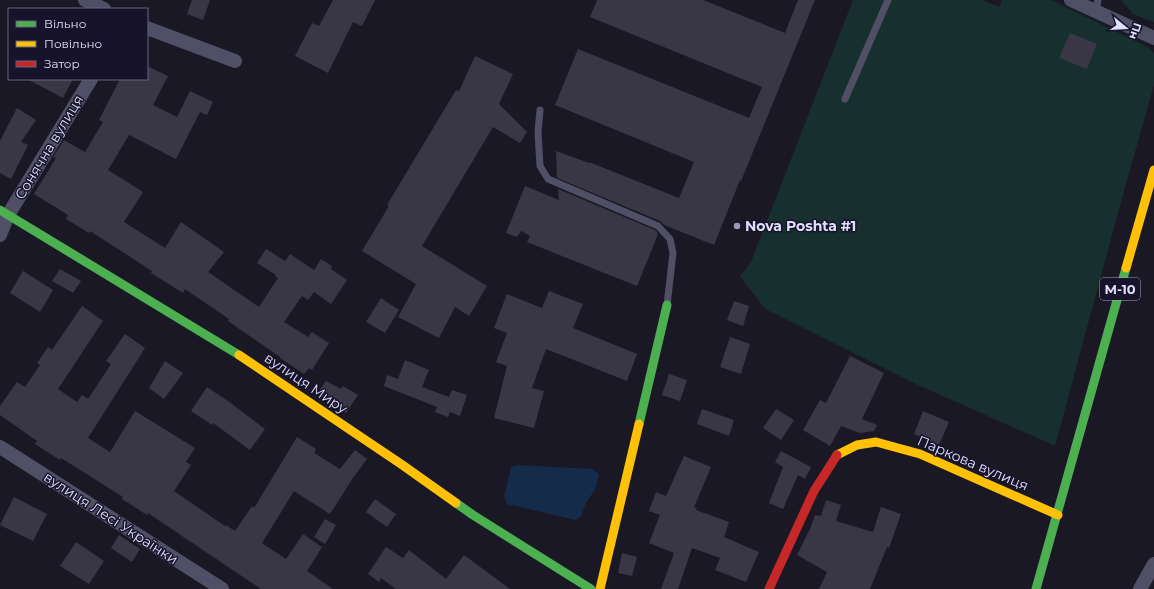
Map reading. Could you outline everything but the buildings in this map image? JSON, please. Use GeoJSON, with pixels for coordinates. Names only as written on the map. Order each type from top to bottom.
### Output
{"type":"FeatureCollection","features":[{"type":"Feature","properties":{"kind":"street"},"geometry":{"type":"LineString","coordinates":[[85,0],[102,8]]}},
{"type":"Feature","properties":{"kind":"street"},"geometry":{"type":"LineString","coordinates":[[1071,0],[1097,6],[1154,38]]}},
{"type":"Feature","properties":{"kind":"street"},"geometry":{"type":"LineString","coordinates":[[148,28],[235,61]]}},
{"type":"Feature","properties":{"kind":"street","name":"Сонячна вулиця"},"geometry":{"type":"LineString","coordinates":[[4,212],[90,80]]}},
{"type":"Feature","properties":{"kind":"street","name":"М-10"},"geometry":{"type":"LineString","coordinates":[[1036,589],[1154,170]]}},
{"type":"Feature","properties":{"kind":"street"},"geometry":{"type":"LineString","coordinates":[[0,235],[4,212]]}},
{"type":"Feature","properties":{"kind":"street","name":"вулиця Миру"},"geometry":{"type":"LineString","coordinates":[[4,212],[253,364],[401,464],[473,515],[591,589]]}},
{"type":"Feature","properties":{"kind":"street"},"geometry":{"type":"LineString","coordinates":[[600,589],[667,305]]}},
{"type":"Feature","properties":{"kind":"street","name":"Паркова вулиця"},"geometry":{"type":"LineString","coordinates":[[769,589],[814,490],[837,454],[857,445],[876,442],[920,454],[1058,515]]}},
{"type":"Feature","properties":{"kind":"street","name":"вулиця Лесі Українки"},"geometry":{"type":"LineString","coordinates":[[0,446],[222,589]]}},
{"type":"Feature","properties":{"kind":"street"},"geometry":{"type":"LineString","coordinates":[[1140,589],[1154,564]]}},
{"type":"Feature","properties":{"kind":"lane"},"geometry":{"type":"LineString","coordinates":[[845,99],[888,0]]}},
{"type":"Feature","properties":{"kind":"lane"},"geometry":{"type":"LineString","coordinates":[[540,110],[538,132],[540,166],[548,180],[658,226],[670,239],[673,254],[667,305]]}},
{"type":"Feature","properties":{"kind":"green space"},"geometry":{"type":"Polygon","coordinates":[[[853,0],[983,0],[999,7],[1002,0],[1051,0],[1148,47],[1154,53],[1154,85],[1055,446],[916,384],[765,309],[740,276],[751,262],[853,0]]]}},
{"type":"Feature","properties":{"kind":"green space"},"geometry":{"type":"Polygon","coordinates":[[[1121,0],[1154,0],[1154,22],[1133,14],[1121,0]]]}},
{"type":"Feature","properties":{"kind":"water"},"geometry":{"type":"Polygon","coordinates":[[[517,465],[592,469],[599,474],[594,491],[586,503],[581,516],[576,520],[507,504],[504,497],[511,467],[517,465]]]}},
{"type":"Feature","properties":{"kind":"traffic: fast"},"geometry":{"type":"LineString","coordinates":[[0,210],[239,355]]}},
{"type":"Feature","properties":{"kind":"traffic: fast"},"geometry":{"type":"LineString","coordinates":[[1036,589],[1126,268]]}},
{"type":"Feature","properties":{"kind":"traffic: fast"},"geometry":{"type":"LineString","coordinates":[[639,424],[667,305]]}},
{"type":"Feature","properties":{"kind":"traffic: fast"},"geometry":{"type":"LineString","coordinates":[[456,503],[591,589]]}},
{"type":"Feature","properties":{"kind":"traffic: slow"},"geometry":{"type":"LineString","coordinates":[[1126,268],[1154,170]]}},
{"type":"Feature","properties":{"kind":"traffic: slow"},"geometry":{"type":"LineString","coordinates":[[239,355],[401,464],[456,503]]}},
{"type":"Feature","properties":{"kind":"traffic: slow"},"geometry":{"type":"LineString","coordinates":[[600,589],[639,424]]}},
{"type":"Feature","properties":{"kind":"traffic: slow"},"geometry":{"type":"LineString","coordinates":[[837,455],[857,445],[876,442],[920,454],[1058,515]]}},
{"type":"Feature","properties":{"kind":"traffic: jam"},"geometry":{"type":"LineString","coordinates":[[769,589],[814,491],[837,455]]}},
{"type":"Feature","properties":{"kind":"place","name":"Nova Poshta #1"},"geometry":{"type":"Point","coordinates":[737,226]}}]}
